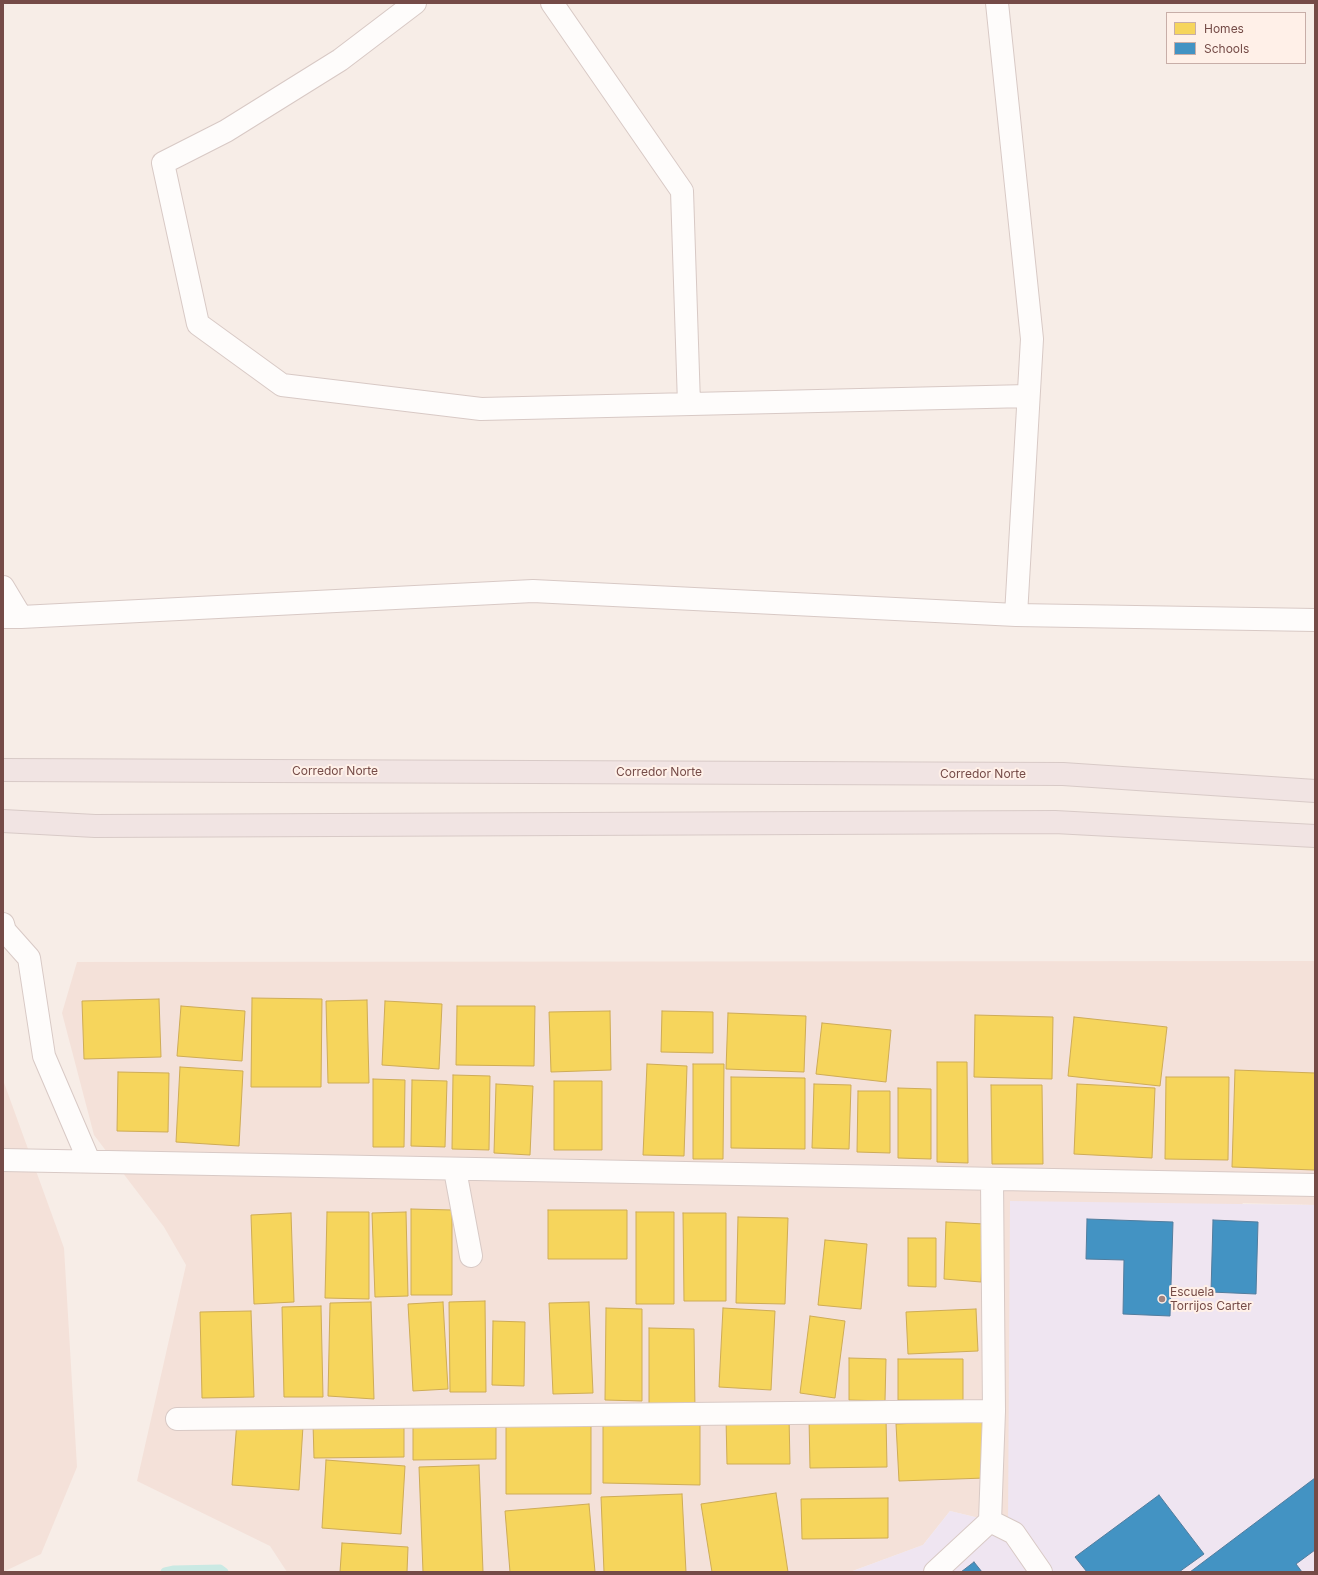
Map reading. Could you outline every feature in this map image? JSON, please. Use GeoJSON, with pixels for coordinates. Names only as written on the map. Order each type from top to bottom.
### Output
{"type":"FeatureCollection","features":[{"type":"Feature","properties":{"kind":"highway","name":"Corredor Norte"},"geometry":{"type":"LineString","coordinates":[[3,770],[1063,774],[1315,791]]}},
{"type":"Feature","properties":{"kind":"highway"},"geometry":{"type":"LineString","coordinates":[[3,821],[95,826],[1055,822],[1315,836]]}},
{"type":"Feature","properties":{"kind":"street"},"geometry":{"type":"LineString","coordinates":[[415,3],[340,60],[226,131],[163,163],[198,324],[282,385],[481,409],[1028,396]]}},
{"type":"Feature","properties":{"kind":"street"},"geometry":{"type":"LineString","coordinates":[[552,3],[682,191],[689,404]]}},
{"type":"Feature","properties":{"kind":"street"},"geometry":{"type":"LineString","coordinates":[[997,3],[1032,339],[1016,615]]}},
{"type":"Feature","properties":{"kind":"street"},"geometry":{"type":"LineString","coordinates":[[3,587],[12,617],[533,591],[1016,615],[1315,620]]}},
{"type":"Feature","properties":{"kind":"street"},"geometry":{"type":"LineString","coordinates":[[3,924],[6,931],[29,958],[44,1056],[89,1161]]}},
{"type":"Feature","properties":{"kind":"street"},"geometry":{"type":"LineString","coordinates":[[3,1160],[454,1170],[1315,1185]]}},
{"type":"Feature","properties":{"kind":"street"},"geometry":{"type":"LineString","coordinates":[[454,1170],[471,1256]]}},
{"type":"Feature","properties":{"kind":"street"},"geometry":{"type":"LineString","coordinates":[[935,1572],[990,1521],[994,1412],[992,1180]]}},
{"type":"Feature","properties":{"kind":"street"},"geometry":{"type":"LineString","coordinates":[[176,1419],[994,1412]]}},
{"type":"Feature","properties":{"kind":"street"},"geometry":{"type":"LineString","coordinates":[[990,1521],[1014,1533],[1041,1572]]}},
{"type":"Feature","properties":{"kind":"shaded area"},"geometry":{"type":"Polygon","coordinates":[[[1315,961],[1315,1205],[1243,1203],[1008,1525],[950,1511],[923,1545],[850,1572],[287,1572],[270,1546],[137,1481],[186,1265],[164,1227],[94,1135],[62,1013],[77,962],[1315,961]]]}},
{"type":"Feature","properties":{"kind":"shaded area"},"geometry":{"type":"Polygon","coordinates":[[[3,1080],[64,1248],[77,1467],[41,1554],[3,1572],[3,1080]]]}},
{"type":"Feature","properties":{"kind":"shaded area","name":"Escuela Torrijos Carter"},"geometry":{"type":"Polygon","coordinates":[[[1010,1201],[1315,1205],[1315,1572],[850,1572],[923,1545],[950,1511],[1008,1525],[1010,1201]]]}},
{"type":"Feature","properties":{"kind":"building: Homes"},"geometry":{"type":"Polygon","coordinates":[[[252,998],[322,999],[321,1087],[251,1087],[252,998]]]}},
{"type":"Feature","properties":{"kind":"building: Homes"},"geometry":{"type":"Polygon","coordinates":[[[159,999],[161,1057],[84,1059],[82,1001],[159,999]]]}},
{"type":"Feature","properties":{"kind":"building: Homes"},"geometry":{"type":"Polygon","coordinates":[[[367,1000],[369,1083],[328,1083],[326,1001],[367,1000]]]}},
{"type":"Feature","properties":{"kind":"building: Homes"},"geometry":{"type":"Polygon","coordinates":[[[385,1001],[442,1004],[439,1069],[382,1065],[385,1001]]]}},
{"type":"Feature","properties":{"kind":"building: Homes"},"geometry":{"type":"Polygon","coordinates":[[[181,1006],[245,1011],[242,1061],[177,1056],[181,1006]]]}},
{"type":"Feature","properties":{"kind":"building: Homes"},"geometry":{"type":"Polygon","coordinates":[[[457,1006],[535,1006],[534,1066],[456,1065],[457,1006]]]}},
{"type":"Feature","properties":{"kind":"building: Homes"},"geometry":{"type":"Polygon","coordinates":[[[610,1011],[611,1070],[551,1072],[549,1012],[610,1011]]]}},
{"type":"Feature","properties":{"kind":"building: Homes"},"geometry":{"type":"Polygon","coordinates":[[[662,1011],[713,1012],[713,1053],[661,1052],[662,1011]]]}},
{"type":"Feature","properties":{"kind":"building: Homes"},"geometry":{"type":"Polygon","coordinates":[[[728,1013],[806,1016],[804,1072],[726,1069],[728,1013]]]}},
{"type":"Feature","properties":{"kind":"building: Homes"},"geometry":{"type":"Polygon","coordinates":[[[975,1015],[1053,1017],[1052,1079],[974,1077],[975,1015]]]}},
{"type":"Feature","properties":{"kind":"building: Homes"},"geometry":{"type":"Polygon","coordinates":[[[1074,1017],[1167,1027],[1160,1086],[1068,1076],[1074,1017]]]}},
{"type":"Feature","properties":{"kind":"building: Homes"},"geometry":{"type":"Polygon","coordinates":[[[822,1023],[891,1030],[886,1082],[816,1074],[822,1023]]]}},
{"type":"Feature","properties":{"kind":"building: Homes"},"geometry":{"type":"Polygon","coordinates":[[[937,1062],[967,1062],[968,1163],[937,1162],[937,1062]]]}},
{"type":"Feature","properties":{"kind":"building: Homes"},"geometry":{"type":"Polygon","coordinates":[[[647,1064],[687,1066],[684,1156],[643,1155],[647,1064]]]}},
{"type":"Feature","properties":{"kind":"building: Homes"},"geometry":{"type":"Polygon","coordinates":[[[693,1064],[724,1064],[723,1159],[693,1159],[693,1064]]]}},
{"type":"Feature","properties":{"kind":"building: Homes"},"geometry":{"type":"Polygon","coordinates":[[[180,1067],[243,1071],[239,1146],[176,1142],[180,1067]]]}},
{"type":"Feature","properties":{"kind":"building: Homes"},"geometry":{"type":"Polygon","coordinates":[[[1235,1070],[1315,1073],[1315,1170],[1232,1167],[1235,1070]]]}},
{"type":"Feature","properties":{"kind":"building: Homes"},"geometry":{"type":"Polygon","coordinates":[[[118,1072],[169,1073],[168,1132],[117,1131],[118,1072]]]}},
{"type":"Feature","properties":{"kind":"building: Homes"},"geometry":{"type":"Polygon","coordinates":[[[453,1075],[490,1076],[489,1150],[452,1149],[453,1075]]]}},
{"type":"Feature","properties":{"kind":"building: Homes"},"geometry":{"type":"Polygon","coordinates":[[[731,1077],[805,1078],[805,1149],[731,1148],[731,1077]]]}},
{"type":"Feature","properties":{"kind":"building: Homes"},"geometry":{"type":"Polygon","coordinates":[[[1166,1077],[1229,1077],[1228,1160],[1165,1159],[1166,1077]]]}},
{"type":"Feature","properties":{"kind":"building: Homes"},"geometry":{"type":"Polygon","coordinates":[[[373,1079],[405,1080],[404,1147],[373,1147],[373,1079]]]}},
{"type":"Feature","properties":{"kind":"building: Homes"},"geometry":{"type":"Polygon","coordinates":[[[412,1080],[447,1081],[445,1147],[411,1146],[412,1080]]]}},
{"type":"Feature","properties":{"kind":"building: Homes"},"geometry":{"type":"Polygon","coordinates":[[[554,1081],[602,1081],[602,1150],[554,1150],[554,1081]]]}},
{"type":"Feature","properties":{"kind":"building: Homes"},"geometry":{"type":"Polygon","coordinates":[[[496,1084],[533,1086],[530,1155],[494,1153],[496,1084]]]}},
{"type":"Feature","properties":{"kind":"building: Homes"},"geometry":{"type":"Polygon","coordinates":[[[814,1084],[851,1085],[849,1149],[812,1148],[814,1084]]]}},
{"type":"Feature","properties":{"kind":"building: Homes"},"geometry":{"type":"Polygon","coordinates":[[[1077,1084],[1155,1088],[1152,1158],[1074,1154],[1077,1084]]]}},
{"type":"Feature","properties":{"kind":"building: Homes"},"geometry":{"type":"Polygon","coordinates":[[[991,1085],[1042,1085],[1043,1164],[992,1164],[991,1085]]]}},
{"type":"Feature","properties":{"kind":"building: Homes"},"geometry":{"type":"Polygon","coordinates":[[[898,1088],[931,1089],[931,1159],[898,1158],[898,1088]]]}},
{"type":"Feature","properties":{"kind":"building: Homes"},"geometry":{"type":"Polygon","coordinates":[[[858,1091],[890,1091],[890,1153],[857,1152],[858,1091]]]}},
{"type":"Feature","properties":{"kind":"building: Homes"},"geometry":{"type":"Polygon","coordinates":[[[411,1209],[452,1210],[452,1295],[411,1295],[411,1209]]]}},
{"type":"Feature","properties":{"kind":"building: Homes"},"geometry":{"type":"Polygon","coordinates":[[[548,1210],[627,1210],[627,1259],[548,1259],[548,1210]]]}},
{"type":"Feature","properties":{"kind":"building: Homes"},"geometry":{"type":"Polygon","coordinates":[[[327,1212],[369,1212],[369,1299],[325,1298],[327,1212]]]}},
{"type":"Feature","properties":{"kind":"building: Homes"},"geometry":{"type":"Polygon","coordinates":[[[406,1212],[408,1296],[375,1297],[372,1213],[406,1212]]]}},
{"type":"Feature","properties":{"kind":"building: Homes"},"geometry":{"type":"Polygon","coordinates":[[[636,1212],[674,1212],[674,1304],[636,1304],[636,1212]]]}},
{"type":"Feature","properties":{"kind":"building: Homes"},"geometry":{"type":"Polygon","coordinates":[[[291,1213],[294,1302],[254,1304],[251,1215],[291,1213]]]}},
{"type":"Feature","properties":{"kind":"building: Homes"},"geometry":{"type":"Polygon","coordinates":[[[683,1213],[726,1213],[726,1301],[684,1301],[683,1213]]]}},
{"type":"Feature","properties":{"kind":"building: Homes"},"geometry":{"type":"Polygon","coordinates":[[[738,1217],[788,1218],[785,1304],[736,1303],[738,1217]]]}},
{"type":"Feature","properties":{"kind":"building: Homes"},"geometry":{"type":"Polygon","coordinates":[[[946,1222],[984,1224],[981,1282],[944,1279],[946,1222]]]}},
{"type":"Feature","properties":{"kind":"building: Homes"},"geometry":{"type":"Polygon","coordinates":[[[908,1238],[936,1238],[936,1287],[908,1286],[908,1238]]]}},
{"type":"Feature","properties":{"kind":"building: Homes"},"geometry":{"type":"Polygon","coordinates":[[[825,1240],[867,1244],[861,1309],[818,1305],[825,1240]]]}},
{"type":"Feature","properties":{"kind":"building: Homes"},"geometry":{"type":"Polygon","coordinates":[[[485,1301],[486,1392],[450,1392],[449,1302],[485,1301]]]}},
{"type":"Feature","properties":{"kind":"building: Homes"},"geometry":{"type":"Polygon","coordinates":[[[371,1302],[374,1399],[328,1396],[330,1303],[371,1302]]]}},
{"type":"Feature","properties":{"kind":"building: Homes"},"geometry":{"type":"Polygon","coordinates":[[[443,1302],[448,1389],[413,1391],[408,1304],[443,1302]]]}},
{"type":"Feature","properties":{"kind":"building: Homes"},"geometry":{"type":"Polygon","coordinates":[[[589,1302],[593,1393],[553,1394],[549,1303],[589,1302]]]}},
{"type":"Feature","properties":{"kind":"building: Homes"},"geometry":{"type":"Polygon","coordinates":[[[321,1306],[323,1397],[284,1397],[282,1307],[321,1306]]]}},
{"type":"Feature","properties":{"kind":"building: Homes"},"geometry":{"type":"Polygon","coordinates":[[[606,1308],[642,1309],[642,1401],[605,1400],[606,1308]]]}},
{"type":"Feature","properties":{"kind":"building: Homes"},"geometry":{"type":"Polygon","coordinates":[[[723,1308],[775,1311],[771,1390],[719,1387],[723,1308]]]}},
{"type":"Feature","properties":{"kind":"building: Homes"},"geometry":{"type":"Polygon","coordinates":[[[976,1309],[978,1351],[908,1354],[906,1312],[976,1309]]]}},
{"type":"Feature","properties":{"kind":"building: Homes"},"geometry":{"type":"Polygon","coordinates":[[[251,1311],[254,1397],[202,1398],[200,1312],[251,1311]]]}},
{"type":"Feature","properties":{"kind":"building: Homes"},"geometry":{"type":"Polygon","coordinates":[[[810,1316],[845,1321],[835,1398],[800,1393],[810,1316]]]}},
{"type":"Feature","properties":{"kind":"building: Homes"},"geometry":{"type":"Polygon","coordinates":[[[493,1321],[525,1322],[524,1386],[492,1385],[493,1321]]]}},
{"type":"Feature","properties":{"kind":"building: Homes"},"geometry":{"type":"Polygon","coordinates":[[[649,1328],[694,1329],[695,1412],[649,1412],[649,1328]]]}},
{"type":"Feature","properties":{"kind":"building: Homes"},"geometry":{"type":"Polygon","coordinates":[[[849,1358],[886,1359],[885,1401],[849,1400],[849,1358]]]}},
{"type":"Feature","properties":{"kind":"building: Homes"},"geometry":{"type":"Polygon","coordinates":[[[898,1359],[963,1359],[963,1400],[898,1400],[898,1359]]]}},
{"type":"Feature","properties":{"kind":"building: Homes"},"geometry":{"type":"Polygon","coordinates":[[[789,1416],[790,1464],[727,1464],[726,1418],[789,1416]]]}},
{"type":"Feature","properties":{"kind":"building: Homes"},"geometry":{"type":"Polygon","coordinates":[[[603,1417],[700,1419],[700,1485],[603,1483],[603,1417]]]}},
{"type":"Feature","properties":{"kind":"building: Homes"},"geometry":{"type":"Polygon","coordinates":[[[809,1418],[886,1418],[887,1467],[810,1468],[809,1418]]]}},
{"type":"Feature","properties":{"kind":"building: Homes"},"geometry":{"type":"Polygon","coordinates":[[[506,1419],[591,1420],[591,1494],[506,1494],[506,1419]]]}},
{"type":"Feature","properties":{"kind":"building: Homes"},"geometry":{"type":"Polygon","coordinates":[[[413,1420],[496,1420],[496,1459],[413,1460],[413,1420]]]}},
{"type":"Feature","properties":{"kind":"building: Homes"},"geometry":{"type":"Polygon","coordinates":[[[982,1420],[985,1478],[899,1481],[896,1424],[982,1420]]]}},
{"type":"Feature","properties":{"kind":"building: Homes"},"geometry":{"type":"Polygon","coordinates":[[[237,1421],[303,1426],[299,1490],[232,1485],[237,1421]]]}},
{"type":"Feature","properties":{"kind":"building: Homes"},"geometry":{"type":"Polygon","coordinates":[[[404,1422],[404,1457],[314,1458],[313,1423],[404,1422]]]}},
{"type":"Feature","properties":{"kind":"building: Homes"},"geometry":{"type":"Polygon","coordinates":[[[326,1460],[405,1466],[401,1534],[322,1528],[326,1460]]]}},
{"type":"Feature","properties":{"kind":"building: Homes"},"geometry":{"type":"Polygon","coordinates":[[[479,1465],[483,1572],[423,1572],[419,1467],[479,1465]]]}},
{"type":"Feature","properties":{"kind":"building: Homes"},"geometry":{"type":"Polygon","coordinates":[[[776,1493],[788,1572],[712,1572],[701,1504],[776,1493]]]}},
{"type":"Feature","properties":{"kind":"building: Homes"},"geometry":{"type":"Polygon","coordinates":[[[682,1494],[686,1572],[604,1572],[601,1497],[682,1494]]]}},
{"type":"Feature","properties":{"kind":"building: Homes"},"geometry":{"type":"Polygon","coordinates":[[[888,1498],[888,1538],[802,1539],[801,1499],[888,1498]]]}},
{"type":"Feature","properties":{"kind":"building: Homes"},"geometry":{"type":"Polygon","coordinates":[[[589,1504],[595,1572],[510,1572],[505,1511],[589,1504]]]}},
{"type":"Feature","properties":{"kind":"building: Homes"},"geometry":{"type":"Polygon","coordinates":[[[342,1543],[408,1547],[407,1572],[340,1572],[342,1543]]]}},
{"type":"Feature","properties":{"kind":"building: Schools"},"geometry":{"type":"Polygon","coordinates":[[[1087,1219],[1173,1222],[1170,1316],[1123,1314],[1124,1260],[1086,1259],[1087,1219]]]}},
{"type":"Feature","properties":{"kind":"building: Schools"},"geometry":{"type":"Polygon","coordinates":[[[1213,1220],[1258,1222],[1256,1294],[1211,1292],[1213,1220]]]}},
{"type":"Feature","properties":{"kind":"building: Schools"},"geometry":{"type":"Polygon","coordinates":[[[1315,1478],[1315,1550],[1296,1564],[1302,1572],[1190,1572],[1315,1478]]]}},
{"type":"Feature","properties":{"kind":"building: Schools"},"geometry":{"type":"Polygon","coordinates":[[[1159,1495],[1204,1554],[1179,1572],[1087,1572],[1075,1557],[1159,1495]]]}},
{"type":"Feature","properties":{"kind":"building: Schools"},"geometry":{"type":"Polygon","coordinates":[[[974,1562],[982,1572],[961,1572],[974,1562]]]}},
{"type":"Feature","properties":{"kind":"waterway"},"geometry":{"type":"LineString","coordinates":[[165,1572],[174,1570],[220,1569],[224,1572]]}},
{"type":"Feature","properties":{"kind":"place","name":"Escuela Torrijos Carter"},"geometry":{"type":"Point","coordinates":[1162,1299]}}]}
